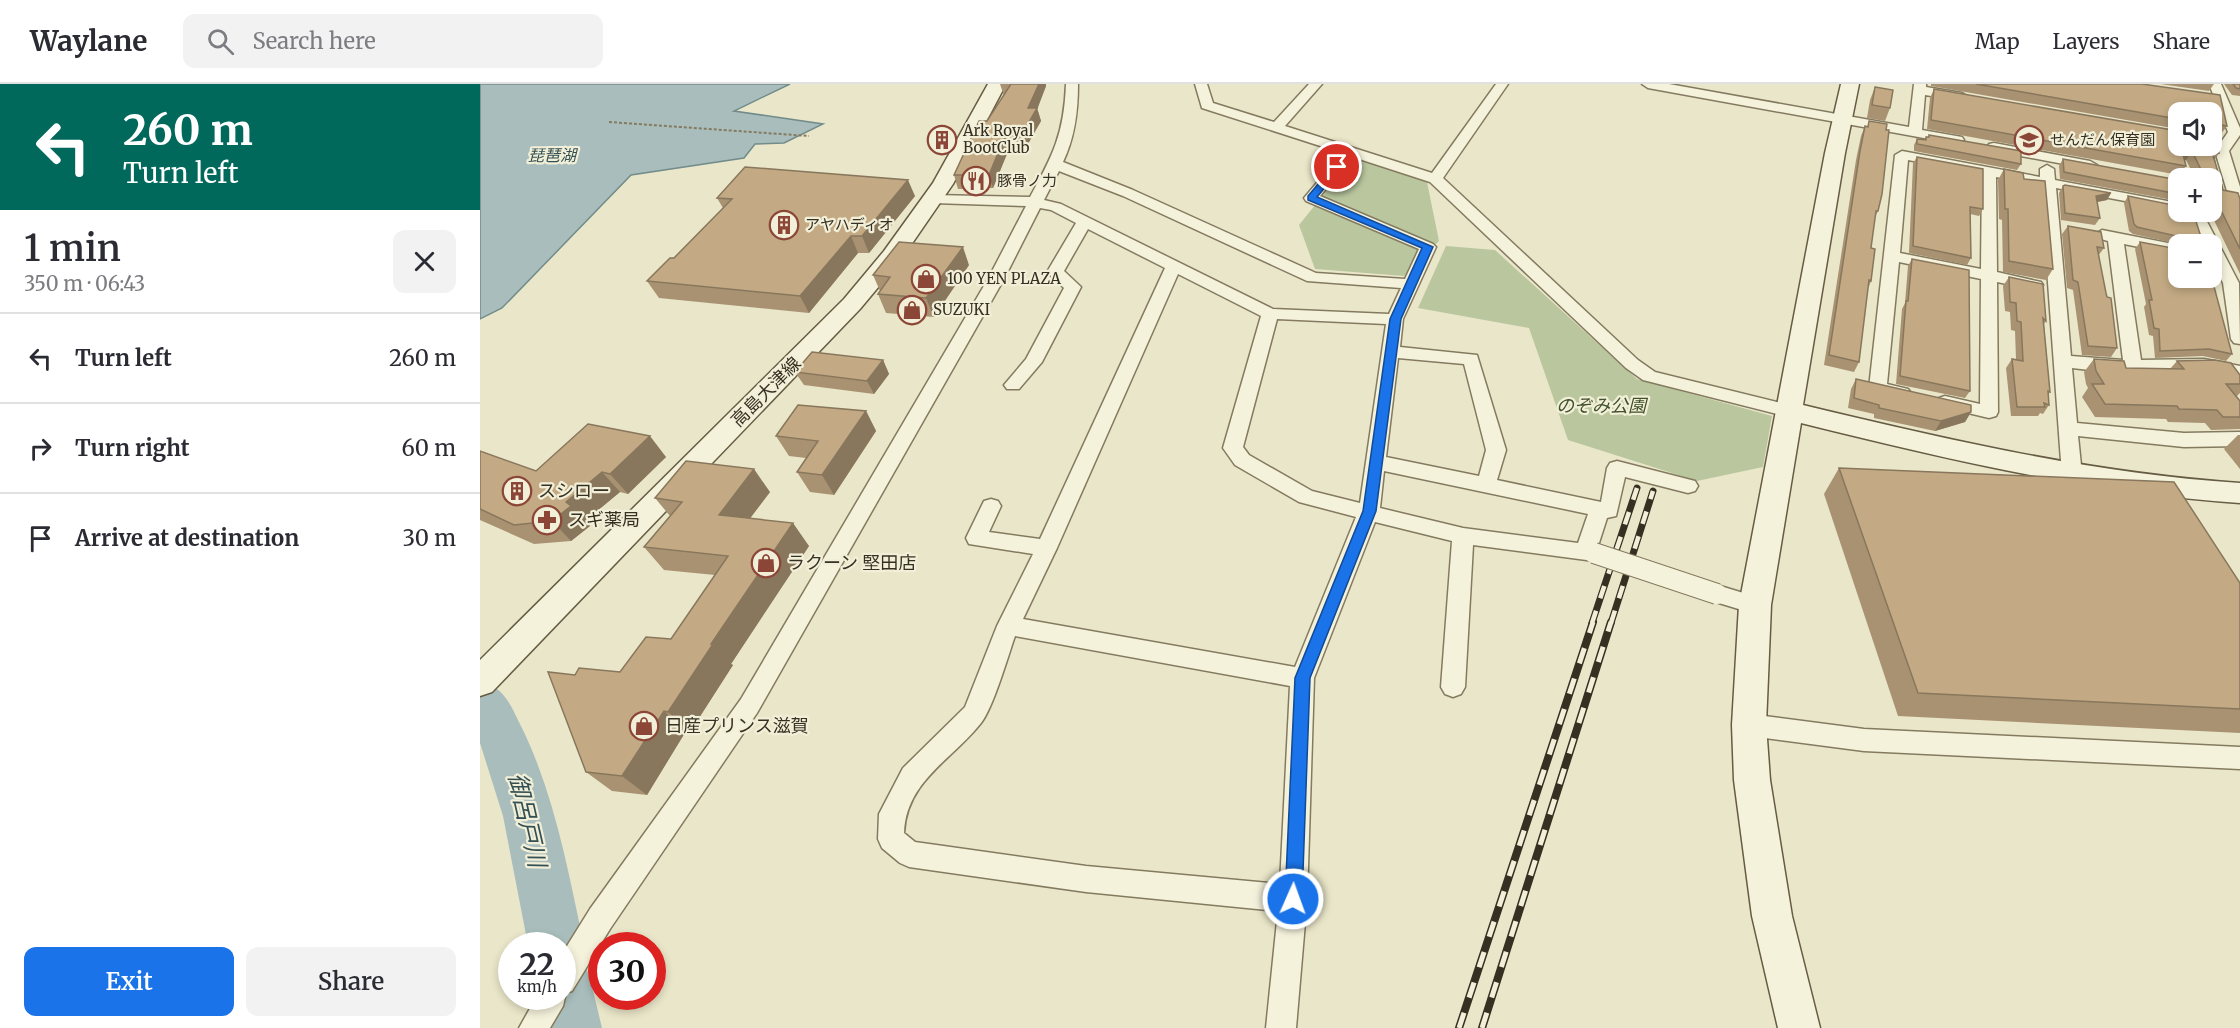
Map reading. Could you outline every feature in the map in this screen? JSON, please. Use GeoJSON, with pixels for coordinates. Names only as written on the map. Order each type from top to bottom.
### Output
{"type":"FeatureCollection","features":[{"type":"Feature","properties":{"kind":"street","name":"高島大津線"},"geometry":{"type":"LineString","coordinates":[[487,675],[852,304],[892,256],[933,199],[997,84]]}},
{"type":"Feature","properties":{"kind":"street"},"geometry":{"type":"LineString","coordinates":[[576,958],[600,919],[749,706],[996,279],[1061,152],[1071,116],[1072,84]]}},
{"type":"Feature","properties":{"kind":"street"},"geometry":{"type":"LineString","coordinates":[[1201,84],[1207,105],[1435,179],[1649,376],[1965,454],[2072,475],[2176,490],[2240,493]]}},
{"type":"Feature","properties":{"kind":"street"},"geometry":{"type":"LineString","coordinates":[[1276,128],[1317,84]]}},
{"type":"Feature","properties":{"kind":"street"},"geometry":{"type":"LineString","coordinates":[[1435,179],[1502,84]]}},
{"type":"Feature","properties":{"kind":"street"},"geometry":{"type":"LineString","coordinates":[[1648,84],[2101,167]]}},
{"type":"Feature","properties":{"kind":"street"},"geometry":{"type":"LineString","coordinates":[[1799,1028],[1772,916],[1752,780],[1749,725],[1755,605],[1850,84]]}},
{"type":"Feature","properties":{"kind":"street"},"geometry":{"type":"LineString","coordinates":[[2215,84],[2235,132],[2235,144],[2222,151],[2232,194]]}},
{"type":"Feature","properties":{"kind":"street"},"geometry":{"type":"LineString","coordinates":[[1915,133],[1920,87],[1978,100]]}},
{"type":"Feature","properties":{"kind":"street"},"geometry":{"type":"LineString","coordinates":[[2200,97],[2240,102]]}},
{"type":"Feature","properties":{"kind":"street"},"geometry":{"type":"LineString","coordinates":[[1281,1028],[1293,899],[1302,678],[1369,511],[1395,319],[1428,247],[1311,198],[1350,152]]}},
{"type":"Feature","properties":{"kind":"street"},"geometry":{"type":"LineString","coordinates":[[1989,172],[1989,412],[1878,388],[1902,155],[2168,205]]}},
{"type":"Feature","properties":{"kind":"street"},"geometry":{"type":"LineString","coordinates":[[2046,157],[2048,183],[2057,226],[2057,290],[2072,475]]}},
{"type":"Feature","properties":{"kind":"street"},"geometry":{"type":"LineString","coordinates":[[1054,164],[1128,193],[1313,278],[1411,284]]}},
{"type":"Feature","properties":{"kind":"street"},"geometry":{"type":"LineString","coordinates":[[933,199],[1035,202],[1056,207],[1270,314],[1395,319]]}},
{"type":"Feature","properties":{"kind":"street"},"geometry":{"type":"LineString","coordinates":[[1013,385],[1033,362],[1073,287],[1055,272],[1084,222]]}},
{"type":"Feature","properties":{"kind":"street"},"geometry":{"type":"LineString","coordinates":[[2084,231],[2168,248]]}},
{"type":"Feature","properties":{"kind":"street"},"geometry":{"type":"LineString","coordinates":[[2115,238],[2133,366]]}},
{"type":"Feature","properties":{"kind":"street"},"geometry":{"type":"LineString","coordinates":[[1892,256],[2057,290]]}},
{"type":"Feature","properties":{"kind":"street"},"geometry":{"type":"LineString","coordinates":[[1174,266],[1024,598],[1008,626],[974,714],[912,776],[892,814],[891,839],[909,854],[1086,879],[1293,899]]}},
{"type":"Feature","properties":{"kind":"street"},"geometry":{"type":"LineString","coordinates":[[2222,269],[2231,283],[2240,339]]}},
{"type":"Feature","properties":{"kind":"street"},"geometry":{"type":"LineString","coordinates":[[1270,314],[1233,448],[1242,460],[1306,497],[1463,536],[1590,552],[1755,605]]}},
{"type":"Feature","properties":{"kind":"street"},"geometry":{"type":"LineString","coordinates":[[1391,352],[1471,358],[1496,450],[1486,485]]}},
{"type":"Feature","properties":{"kind":"street"},"geometry":{"type":"LineString","coordinates":[[2063,362],[2107,366],[2204,365],[2240,372]]}},
{"type":"Feature","properties":{"kind":"street"},"geometry":{"type":"LineString","coordinates":[[2068,429],[2184,440],[2240,439]]}},
{"type":"Feature","properties":{"kind":"street"},"geometry":{"type":"LineString","coordinates":[[1376,462],[1609,511],[1617,468],[1688,486]]}},
{"type":"Feature","properties":{"kind":"street"},"geometry":{"type":"LineString","coordinates":[[992,506],[976,538],[1047,548]]}},
{"type":"Feature","properties":{"kind":"street"},"geometry":{"type":"LineString","coordinates":[[1590,552],[1600,509]]}},
{"type":"Feature","properties":{"kind":"street"},"geometry":{"type":"LineString","coordinates":[[1453,687],[1463,536]]}},
{"type":"Feature","properties":{"kind":"street"},"geometry":{"type":"LineString","coordinates":[[1008,626],[1302,678]]}},
{"type":"Feature","properties":{"kind":"street"},"geometry":{"type":"LineString","coordinates":[[1749,725],[1864,740],[2240,758]]}},
{"type":"Feature","properties":{"kind":"street"},"geometry":{"type":"LineString","coordinates":[[534,1028],[545,1010]]}},
{"type":"Feature","properties":{"kind":"path"},"geometry":{"type":"LineString","coordinates":[[609,122],[809,136]]}},
{"type":"Feature","properties":{"kind":"green space"},"geometry":{"type":"Polygon","coordinates":[[[1354,157],[1427,182],[1439,241],[1404,276],[1315,269],[1299,225],[1354,157]]]}},
{"type":"Feature","properties":{"kind":"green space","name":"のぞみ公園"},"geometry":{"type":"Polygon","coordinates":[[[1446,246],[1495,250],[1637,379],[1772,416],[1763,467],[1697,481],[1568,440],[1529,328],[1418,308],[1446,246]]]}},
{"type":"Feature","properties":{"kind":"water","name":"琵琶湖"},"geometry":{"type":"Polygon","coordinates":[[[480,84],[790,84],[734,111],[823,124],[784,143],[755,144],[744,158],[631,175],[502,308],[480,319],[480,84]]]}},
{"type":"Feature","properties":{"kind":"building"},"geometry":{"type":"Polygon","coordinates":[[[1011,84],[1039,84],[1028,108],[1037,108],[1021,136],[1005,136],[989,175],[954,175],[979,121],[987,121],[1011,84]]]}},
{"type":"Feature","properties":{"kind":"building"},"geometry":{"type":"Polygon","coordinates":[[[1976,84],[2142,84],[2220,95],[2222,102],[2168,102],[2168,117],[1976,84]]]}},
{"type":"Feature","properties":{"kind":"building"},"geometry":{"type":"Polygon","coordinates":[[[2233,84],[2240,84],[2240,89],[2236,88],[2233,84]]]}},
{"type":"Feature","properties":{"kind":"building"},"geometry":{"type":"Polygon","coordinates":[[[1875,87],[1893,90],[1890,108],[1872,105],[1875,87]]]}},
{"type":"Feature","properties":{"kind":"building"},"geometry":{"type":"Polygon","coordinates":[[[1934,89],[2168,129],[2168,156],[2184,156],[2186,166],[1931,120],[1934,89]]]}},
{"type":"Feature","properties":{"kind":"building"},"geometry":{"type":"Polygon","coordinates":[[[2222,104],[2227,126],[2222,125],[2222,104]]]}},
{"type":"Feature","properties":{"kind":"building"},"geometry":{"type":"Polygon","coordinates":[[[1869,121],[1887,124],[1886,130],[1889,130],[1882,194],[1878,211],[1876,211],[1871,248],[1875,249],[1859,362],[1829,355],[1860,151],[1865,126],[1868,127],[1869,121]]]}},
{"type":"Feature","properties":{"kind":"building"},"geometry":{"type":"Polygon","coordinates":[[[1929,135],[2021,151],[2021,164],[1917,144],[1917,139],[1926,140],[1929,135]]]}},
{"type":"Feature","properties":{"kind":"building"},"geometry":{"type":"Polygon","coordinates":[[[2194,156],[2213,156],[2217,168],[2200,168],[2194,156]]]}},
{"type":"Feature","properties":{"kind":"building"},"geometry":{"type":"Polygon","coordinates":[[[1917,157],[1983,169],[1983,209],[1970,207],[1971,258],[1913,246],[1917,157]]]}},
{"type":"Feature","properties":{"kind":"building"},"geometry":{"type":"Polygon","coordinates":[[[2063,159],[2168,178],[2168,192],[2064,172],[2063,159]]]}},
{"type":"Feature","properties":{"kind":"building"},"geometry":{"type":"Polygon","coordinates":[[[745,167],[908,180],[862,236],[851,236],[800,296],[647,281],[670,258],[674,258],[732,199],[717,198],[745,167]]]}},
{"type":"Feature","properties":{"kind":"building"},"geometry":{"type":"Polygon","coordinates":[[[2004,169],[2023,173],[2024,179],[2045,181],[2053,269],[2009,261],[2008,209],[2005,209],[2004,169]]]}},
{"type":"Feature","properties":{"kind":"building"},"geometry":{"type":"Polygon","coordinates":[[[2222,185],[2223,190],[2238,193],[2240,199],[2240,249],[2222,212],[2222,185]]]}},
{"type":"Feature","properties":{"kind":"building"},"geometry":{"type":"Polygon","coordinates":[[[2063,186],[2111,193],[2096,196],[2100,218],[2065,213],[2063,186]]]}},
{"type":"Feature","properties":{"kind":"building"},"geometry":{"type":"Polygon","coordinates":[[[2128,196],[2168,204],[2168,222],[2196,222],[2200,234],[2168,234],[2137,227],[2134,224],[2128,196]]]}},
{"type":"Feature","properties":{"kind":"building"},"geometry":{"type":"Polygon","coordinates":[[[2068,226],[2101,232],[2104,248],[2097,247],[2107,297],[2111,298],[2117,348],[2088,346],[2078,282],[2073,280],[2068,226]]]}},
{"type":"Feature","properties":{"kind":"building"},"geometry":{"type":"Polygon","coordinates":[[[899,242],[963,247],[926,298],[878,294],[890,277],[873,275],[899,242]]]}},
{"type":"Feature","properties":{"kind":"building"},"geometry":{"type":"Polygon","coordinates":[[[2140,242],[2168,247],[2168,288],[2214,288],[2232,354],[2209,349],[2160,351],[2159,329],[2154,328],[2149,300],[2152,300],[2140,242]]]}},
{"type":"Feature","properties":{"kind":"building"},"geometry":{"type":"Polygon","coordinates":[[[1912,259],[1969,270],[1970,391],[1900,376],[1912,259]]]}},
{"type":"Feature","properties":{"kind":"building"},"geometry":{"type":"Polygon","coordinates":[[[2009,277],[2043,284],[2046,321],[2043,318],[2050,392],[2048,391],[2049,405],[2044,403],[2045,407],[2017,407],[2012,359],[2023,361],[2021,322],[2017,321],[2016,303],[2010,302],[2009,277]]]}},
{"type":"Feature","properties":{"kind":"building"},"geometry":{"type":"Polygon","coordinates":[[[812,352],[883,360],[867,381],[795,372],[812,352]]]}},
{"type":"Feature","properties":{"kind":"building"},"geometry":{"type":"Polygon","coordinates":[[[2094,359],[2124,361],[2126,368],[2184,369],[2177,361],[2215,360],[2231,363],[2240,375],[2240,384],[2226,384],[2240,401],[2240,417],[2223,417],[2217,410],[2179,409],[2177,406],[2105,404],[2092,384],[2104,384],[2096,371],[2094,359]]]}},
{"type":"Feature","properties":{"kind":"building"},"geometry":{"type":"Polygon","coordinates":[[[1856,379],[1971,405],[1971,412],[1941,421],[1879,408],[1879,405],[1854,398],[1856,379]]]}},
{"type":"Feature","properties":{"kind":"building"},"geometry":{"type":"Polygon","coordinates":[[[798,405],[866,411],[822,475],[797,472],[818,441],[776,436],[798,405]]]}},
{"type":"Feature","properties":{"kind":"building"},"geometry":{"type":"Polygon","coordinates":[[[588,424],[650,436],[610,474],[602,472],[566,502],[571,506],[552,521],[514,525],[480,509],[480,451],[536,471],[588,424]]]}},
{"type":"Feature","properties":{"kind":"building"},"geometry":{"type":"Polygon","coordinates":[[[686,461],[754,469],[719,515],[793,523],[668,712],[664,711],[622,776],[586,772],[548,672],[575,675],[579,668],[620,672],[646,637],[671,639],[728,556],[644,547],[682,502],[655,498],[686,461]]]}},
{"type":"Feature","properties":{"kind":"building"},"geometry":{"type":"Polygon","coordinates":[[[1839,468],[2174,482],[2240,583],[2240,709],[1918,693],[1839,468]]]}},
{"type":"Feature","properties":{"kind":"waterway","name":"御呂戸川"},"geometry":{"type":"LineString","coordinates":[[480,703],[494,722],[507,748],[518,781],[537,853],[553,932]]}},
{"type":"Feature","properties":{"kind":"waterway","name":"御呂戸川"},"geometry":{"type":"LineString","coordinates":[[569,1010],[573,1028]]}},
{"type":"Feature","properties":{"kind":"railway"},"geometry":{"type":"LineString","coordinates":[[1592,623],[1637,488]]}},
{"type":"Feature","properties":{"kind":"railway"},"geometry":{"type":"LineString","coordinates":[[1611,623],[1653,491]]}},
{"type":"Feature","properties":{"kind":"railway"},"geometry":{"type":"LineString","coordinates":[[1459,1028],[1593,622]]}},
{"type":"Feature","properties":{"kind":"railway"},"geometry":{"type":"LineString","coordinates":[[1482,1028],[1611,622]]}},
{"type":"Feature","properties":{"kind":"place","name":"Ark Royal BootClub"},"geometry":{"type":"Point","coordinates":[942,140]}},
{"type":"Feature","properties":{"kind":"place","name":"せんだん保育園"},"geometry":{"type":"Point","coordinates":[2029,140]}},
{"type":"Feature","properties":{"kind":"place","name":"豚骨ノ力"},"geometry":{"type":"Point","coordinates":[976,181]}},
{"type":"Feature","properties":{"kind":"place","name":"アヤハディオ"},"geometry":{"type":"Point","coordinates":[784,225]}},
{"type":"Feature","properties":{"kind":"place","name":"100 YEN PLAZA"},"geometry":{"type":"Point","coordinates":[926,279]}},
{"type":"Feature","properties":{"kind":"place","name":"SUZUKI"},"geometry":{"type":"Point","coordinates":[912,310]}},
{"type":"Feature","properties":{"kind":"place","name":"スシロー"},"geometry":{"type":"Point","coordinates":[517,491]}},
{"type":"Feature","properties":{"kind":"place","name":"スギ薬局"},"geometry":{"type":"Point","coordinates":[547,520]}},
{"type":"Feature","properties":{"kind":"place","name":"ラクーン 堅田店"},"geometry":{"type":"Point","coordinates":[766,563]}},
{"type":"Feature","properties":{"kind":"place","name":"日産プリンス滋賀"},"geometry":{"type":"Point","coordinates":[644,726]}},
{"type":"Feature","properties":{"kind":"route"},"geometry":{"type":"LineString","coordinates":[[1293,899],[1302,678],[1369,511],[1395,319],[1428,247],[1311,198],[1337,167]]}}]}
